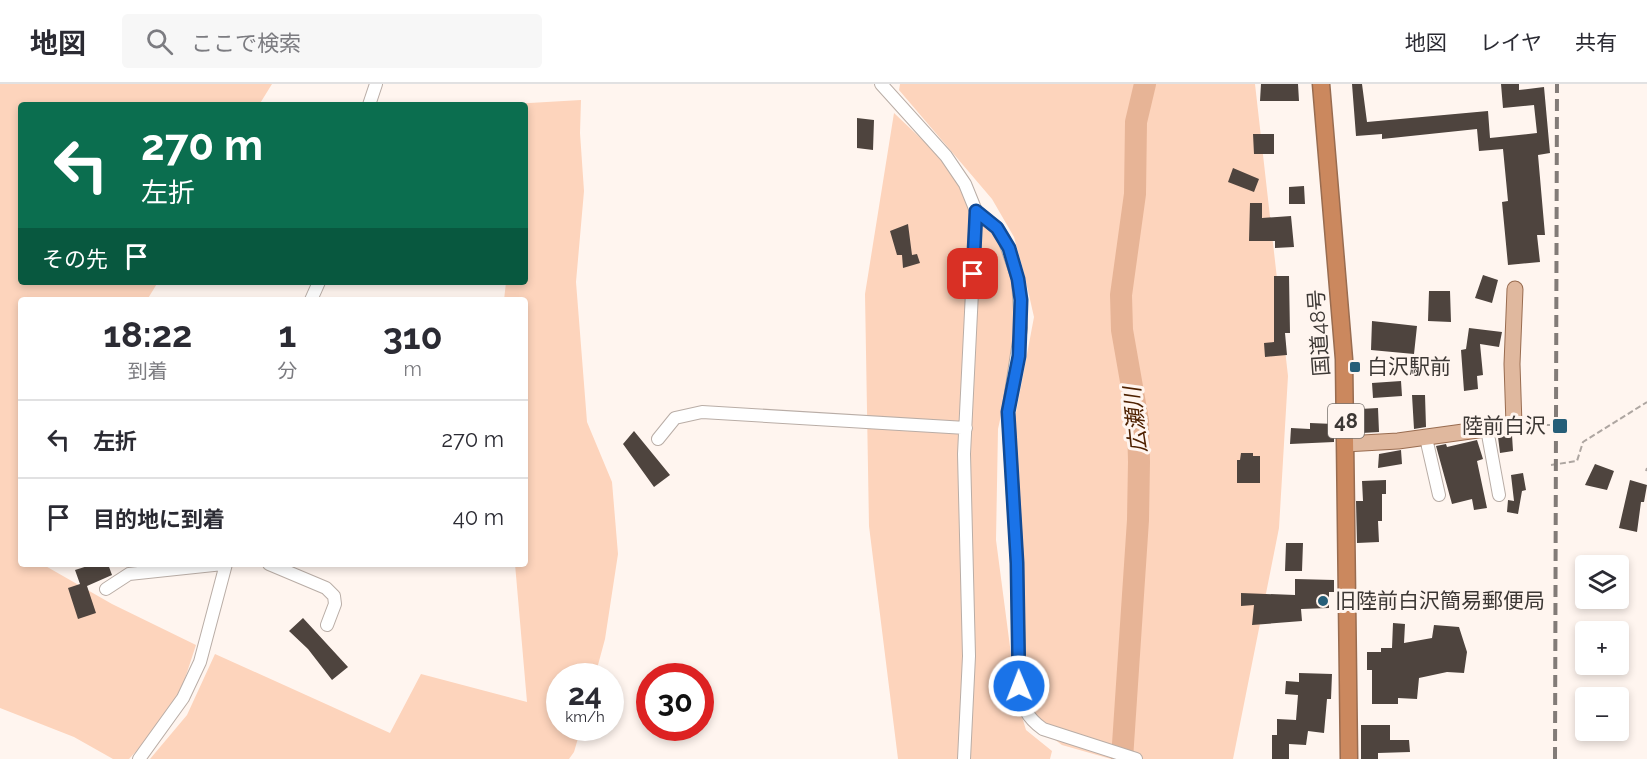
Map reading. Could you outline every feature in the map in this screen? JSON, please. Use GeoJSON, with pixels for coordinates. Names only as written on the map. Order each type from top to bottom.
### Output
{"type":"FeatureCollection","features":[{"type":"Feature","properties":{"kind":"highway","name":"国道48号"},"geometry":{"type":"LineString","coordinates":[[1321,84],[1344,360],[1349,759]]}},
{"type":"Feature","properties":{"kind":"main road"},"geometry":{"type":"LineString","coordinates":[[1346,444],[1426,438],[1514,425],[1512,364],[1515,289]]}},
{"type":"Feature","properties":{"kind":"street"},"geometry":{"type":"LineString","coordinates":[[370,102],[376,84]]}},
{"type":"Feature","properties":{"kind":"street"},"geometry":{"type":"LineString","coordinates":[[881,84],[946,156],[965,184],[976,211],[966,428],[969,656],[964,759]]}},
{"type":"Feature","properties":{"kind":"street"},"geometry":{"type":"LineString","coordinates":[[976,211],[997,228],[1009,248],[1021,300],[1019,356],[1008,412],[1017,554],[1019,686],[1025,712],[1031,721],[1043,729],[1136,759]]}},
{"type":"Feature","properties":{"kind":"street"},"geometry":{"type":"LineString","coordinates":[[658,439],[675,418],[702,412],[966,428]]}},
{"type":"Feature","properties":{"kind":"street"},"geometry":{"type":"LineString","coordinates":[[1487,429],[1499,495]]}},
{"type":"Feature","properties":{"kind":"street"},"geometry":{"type":"LineString","coordinates":[[1426,438],[1439,495]]}},
{"type":"Feature","properties":{"kind":"street"},"geometry":{"type":"LineString","coordinates":[[106,589],[129,574],[196,567]]}},
{"type":"Feature","properties":{"kind":"street"},"geometry":{"type":"LineString","coordinates":[[139,759],[183,698],[200,662],[224,567]]}},
{"type":"Feature","properties":{"kind":"street"},"geometry":{"type":"LineString","coordinates":[[276,567],[326,588],[334,596],[335,604],[327,625]]}},
{"type":"Feature","properties":{"kind":"path"},"geometry":{"type":"LineString","coordinates":[[1551,465],[1577,461],[1583,442],[1647,402]]}},
{"type":"Feature","properties":{"kind":"path"},"geometry":{"type":"LineString","coordinates":[[1544,425],[1551,425]]}},
{"type":"Feature","properties":{"kind":"shaded area"},"geometry":{"type":"Polygon","coordinates":[[[0,84],[272,84],[261,102],[18,102],[18,285],[156,285],[149,297],[18,297],[18,567],[47,567],[112,604],[196,645],[175,709],[129,759],[113,759],[74,737],[0,708],[0,84]]]}},
{"type":"Feature","properties":{"kind":"shaded area"},"geometry":{"type":"Polygon","coordinates":[[[900,84],[1255,84],[1288,376],[1279,528],[1233,759],[1111,759],[1062,745],[1042,730],[1033,706],[1020,618],[1011,461],[1015,418],[1034,317],[1014,237],[992,199],[899,90],[900,84]]]}},
{"type":"Feature","properties":{"kind":"shaded area"},"geometry":{"type":"Polygon","coordinates":[[[581,100],[580,133],[584,191],[576,282],[587,422],[612,482],[618,554],[605,639],[599,663],[546,663],[546,741],[577,741],[569,759],[150,759],[187,715],[215,654],[390,733],[421,674],[527,702],[515,567],[528,567],[528,297],[504,297],[506,285],[528,285],[528,103],[581,100]]]}},
{"type":"Feature","properties":{"kind":"shaded area"},"geometry":{"type":"Polygon","coordinates":[[[894,113],[932,149],[986,212],[1011,262],[1018,338],[998,429],[996,540],[1017,700],[1026,730],[1052,751],[1050,759],[898,759],[869,526],[865,294],[894,113]]]}},
{"type":"Feature","properties":{"kind":"building"},"geometry":{"type":"Polygon","coordinates":[[[1261,84],[1298,84],[1299,101],[1260,101],[1261,84]]]}},
{"type":"Feature","properties":{"kind":"building"},"geometry":{"type":"Polygon","coordinates":[[[1352,84],[1362,84],[1367,122],[1488,111],[1490,138],[1537,133],[1534,105],[1503,108],[1501,84],[1519,84],[1519,90],[1544,87],[1550,153],[1538,155],[1545,235],[1537,235],[1540,262],[1508,265],[1502,202],[1508,201],[1503,149],[1479,151],[1477,129],[1382,139],[1382,134],[1356,136],[1352,84]]]}},
{"type":"Feature","properties":{"kind":"building"},"geometry":{"type":"Polygon","coordinates":[[[857,118],[874,120],[873,150],[857,148],[857,118]]]}},
{"type":"Feature","properties":{"kind":"building"},"geometry":{"type":"Polygon","coordinates":[[[1253,134],[1274,134],[1274,154],[1254,154],[1253,134]]]}},
{"type":"Feature","properties":{"kind":"building"},"geometry":{"type":"Polygon","coordinates":[[[1233,168],[1259,179],[1254,192],[1228,182],[1233,168]]]}},
{"type":"Feature","properties":{"kind":"building"},"geometry":{"type":"Polygon","coordinates":[[[1304,186],[1305,204],[1289,204],[1289,187],[1304,186]]]}},
{"type":"Feature","properties":{"kind":"building"},"geometry":{"type":"Polygon","coordinates":[[[1250,203],[1262,203],[1262,218],[1291,216],[1294,247],[1275,248],[1275,241],[1249,241],[1250,203]]]}},
{"type":"Feature","properties":{"kind":"building"},"geometry":{"type":"Polygon","coordinates":[[[908,224],[912,255],[917,254],[920,263],[903,268],[902,255],[897,255],[890,231],[908,224]]]}},
{"type":"Feature","properties":{"kind":"building"},"geometry":{"type":"Polygon","coordinates":[[[1483,275],[1498,280],[1492,303],[1475,298],[1483,275]]]}},
{"type":"Feature","properties":{"kind":"building"},"geometry":{"type":"Polygon","coordinates":[[[1274,276],[1289,276],[1290,333],[1285,333],[1287,355],[1265,357],[1264,343],[1274,342],[1274,276]]]}},
{"type":"Feature","properties":{"kind":"building"},"geometry":{"type":"Polygon","coordinates":[[[1429,291],[1450,291],[1451,322],[1428,321],[1429,291]]]}},
{"type":"Feature","properties":{"kind":"building"},"geometry":{"type":"Polygon","coordinates":[[[1372,321],[1417,326],[1414,354],[1371,350],[1372,321]]]}},
{"type":"Feature","properties":{"kind":"building"},"geometry":{"type":"Polygon","coordinates":[[[1469,328],[1502,332],[1499,347],[1480,344],[1483,375],[1477,376],[1478,389],[1464,391],[1461,350],[1466,349],[1469,328]]]}},
{"type":"Feature","properties":{"kind":"building"},"geometry":{"type":"Polygon","coordinates":[[[1401,381],[1402,396],[1373,398],[1372,383],[1401,381]]]}},
{"type":"Feature","properties":{"kind":"building"},"geometry":{"type":"Polygon","coordinates":[[[1412,395],[1425,395],[1426,427],[1414,429],[1412,395]]]}},
{"type":"Feature","properties":{"kind":"building"},"geometry":{"type":"Polygon","coordinates":[[[1378,408],[1379,432],[1362,433],[1360,409],[1378,408]]]}},
{"type":"Feature","properties":{"kind":"building"},"geometry":{"type":"Polygon","coordinates":[[[1310,423],[1334,424],[1334,442],[1290,444],[1291,428],[1310,429],[1310,423]]]}},
{"type":"Feature","properties":{"kind":"building"},"geometry":{"type":"Polygon","coordinates":[[[634,431],[670,475],[654,487],[623,444],[634,431]]]}},
{"type":"Feature","properties":{"kind":"building"},"geometry":{"type":"Polygon","coordinates":[[[1512,435],[1513,451],[1500,453],[1498,437],[1512,435]]]}},
{"type":"Feature","properties":{"kind":"building"},"geometry":{"type":"Polygon","coordinates":[[[1477,440],[1483,459],[1477,461],[1487,508],[1474,510],[1472,499],[1452,504],[1436,446],[1446,444],[1447,447],[1477,440]]]}},
{"type":"Feature","properties":{"kind":"building"},"geometry":{"type":"Polygon","coordinates":[[[1401,450],[1402,464],[1378,468],[1379,454],[1401,450]]]}},
{"type":"Feature","properties":{"kind":"building"},"geometry":{"type":"Polygon","coordinates":[[[1241,453],[1253,453],[1253,456],[1260,456],[1260,483],[1237,483],[1237,460],[1240,460],[1241,453]]]}},
{"type":"Feature","properties":{"kind":"building"},"geometry":{"type":"Polygon","coordinates":[[[1595,464],[1614,471],[1607,490],[1585,485],[1595,464]]]}},
{"type":"Feature","properties":{"kind":"building"},"geometry":{"type":"Polygon","coordinates":[[[1523,473],[1526,490],[1522,491],[1518,514],[1507,512],[1508,500],[1514,501],[1511,475],[1523,473]]]}},
{"type":"Feature","properties":{"kind":"building"},"geometry":{"type":"Polygon","coordinates":[[[1386,480],[1386,494],[1382,494],[1382,521],[1378,521],[1379,542],[1357,543],[1356,501],[1363,501],[1362,481],[1386,480]]]}},
{"type":"Feature","properties":{"kind":"building"},"geometry":{"type":"Polygon","coordinates":[[[1630,480],[1647,485],[1644,502],[1641,502],[1637,532],[1619,528],[1630,480]]]}},
{"type":"Feature","properties":{"kind":"building"},"geometry":{"type":"Polygon","coordinates":[[[1286,543],[1303,543],[1302,571],[1285,571],[1286,543]]]}},
{"type":"Feature","properties":{"kind":"building"},"geometry":{"type":"Polygon","coordinates":[[[84,567],[109,567],[112,575],[87,586],[96,613],[78,619],[68,588],[80,584],[75,570],[84,567]]]}},
{"type":"Feature","properties":{"kind":"building"},"geometry":{"type":"Polygon","coordinates":[[[1295,579],[1334,580],[1334,592],[1329,592],[1329,608],[1301,609],[1302,621],[1252,625],[1254,605],[1241,606],[1241,593],[1295,595],[1295,579]]]}},
{"type":"Feature","properties":{"kind":"building"},"geometry":{"type":"Polygon","coordinates":[[[303,618],[348,667],[332,680],[308,649],[289,631],[303,618]]]}},
{"type":"Feature","properties":{"kind":"building"},"geometry":{"type":"Polygon","coordinates":[[[1393,623],[1405,624],[1404,643],[1432,638],[1434,625],[1459,627],[1467,652],[1464,673],[1447,672],[1419,678],[1417,699],[1398,698],[1398,704],[1372,704],[1372,670],[1367,670],[1367,652],[1381,652],[1381,648],[1392,648],[1393,623]]]}},
{"type":"Feature","properties":{"kind":"building"},"geometry":{"type":"Polygon","coordinates":[[[1299,673],[1332,674],[1331,699],[1327,699],[1324,733],[1308,731],[1306,745],[1289,744],[1289,759],[1272,759],[1272,735],[1277,735],[1277,719],[1296,720],[1298,695],[1285,694],[1286,681],[1299,682],[1299,673]]]}},
{"type":"Feature","properties":{"kind":"building"},"geometry":{"type":"Polygon","coordinates":[[[1361,725],[1390,725],[1390,740],[1409,740],[1410,752],[1378,753],[1378,759],[1361,759],[1361,725]]]}},
{"type":"Feature","properties":{"kind":"waterway","name":"広瀬川"},"geometry":{"type":"LineString","coordinates":[[1122,759],[1138,520],[1139,462],[1138,421],[1122,330],[1121,295],[1135,194],[1136,122],[1145,84]]}},
{"type":"Feature","properties":{"kind":"railway"},"geometry":{"type":"LineString","coordinates":[[1555,759],[1557,84]]}},
{"type":"Feature","properties":{"kind":"place","name":"白沢駅前"},"geometry":{"type":"Point","coordinates":[1355,367]}},
{"type":"Feature","properties":{"kind":"place","name":"陸前白沢"},"geometry":{"type":"Point","coordinates":[1560,426]}},
{"type":"Feature","properties":{"kind":"place","name":"旧陸前白沢簡易郵便局"},"geometry":{"type":"Point","coordinates":[1323,601]}},
{"type":"Feature","properties":{"kind":"route"},"geometry":{"type":"LineString","coordinates":[[973,274],[976,211],[997,228],[1009,248],[1021,300],[1019,356],[1008,412],[1017,563],[1019,686]]}}]}
